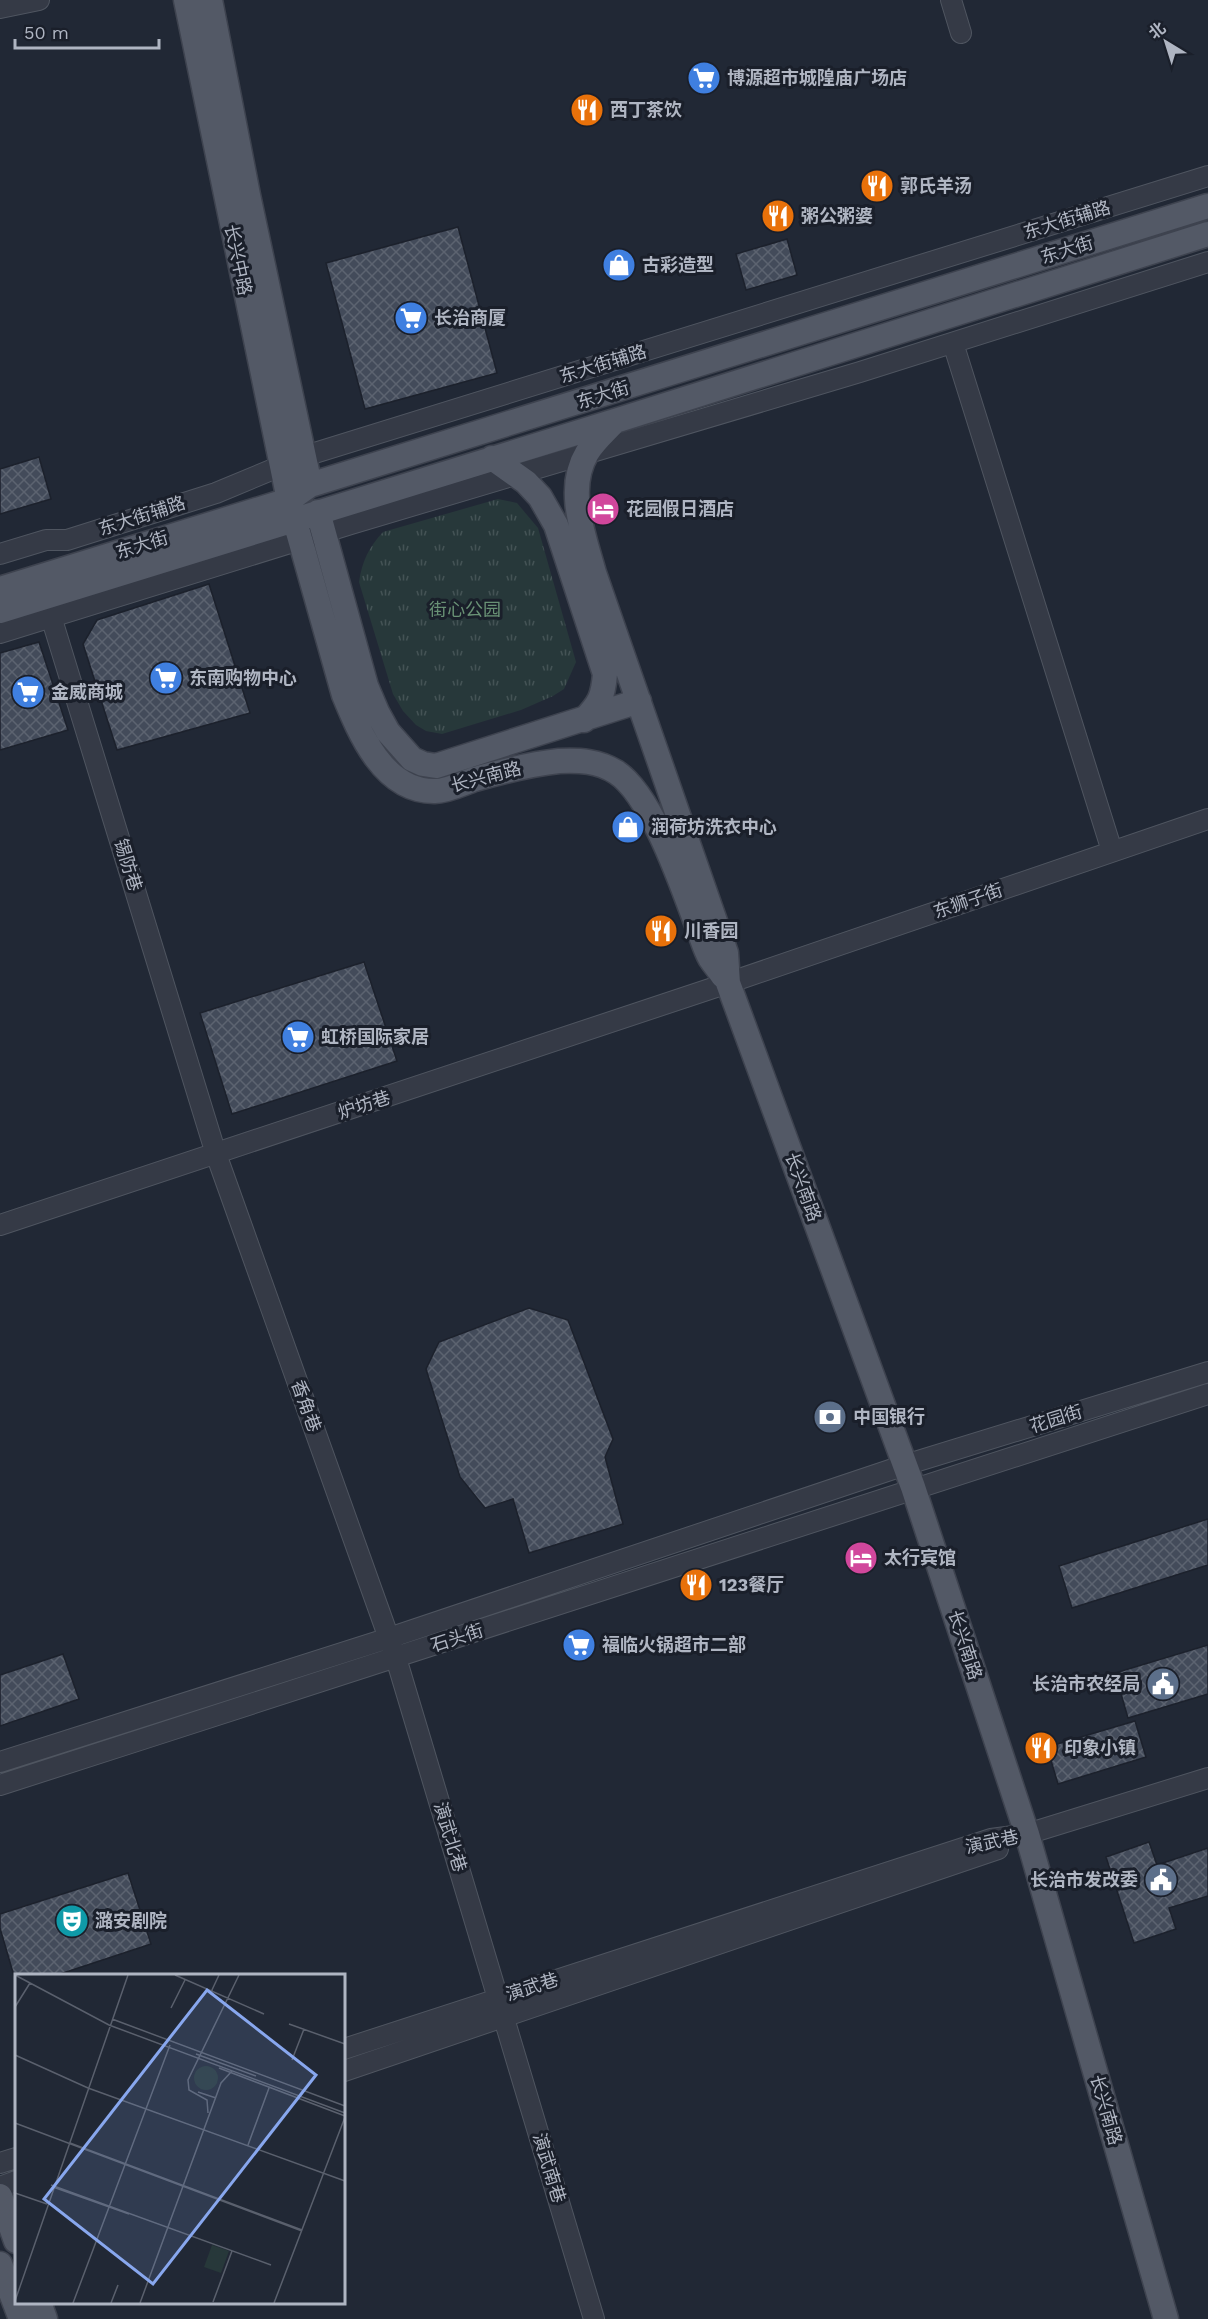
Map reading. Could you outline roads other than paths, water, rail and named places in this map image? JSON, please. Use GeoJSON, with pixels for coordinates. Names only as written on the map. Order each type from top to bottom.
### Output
{"type":"FeatureCollection","features":[{"type":"Feature","properties":{"kind":"main road","name":"长兴中路"},"geometry":{"type":"LineString","coordinates":[[186,0],[294,520]]}},
{"type":"Feature","properties":{"kind":"main road","name":"长兴中路"},"geometry":{"type":"LineString","coordinates":[[210,0],[248,195],[310,485]]}},
{"type":"Feature","properties":{"kind":"main road","name":"东大街"},"geometry":{"type":"LineString","coordinates":[[294,520],[310,485],[1208,206]]}},
{"type":"Feature","properties":{"kind":"main road","name":"东大街"},"geometry":{"type":"LineString","coordinates":[[0,610],[294,520],[320,523],[492,458],[1208,234]]}},
{"type":"Feature","properties":{"kind":"main road","name":"长兴南路"},"geometry":{"type":"LineString","coordinates":[[615,421],[587,454],[579,474],[579,520],[594,573],[726,953],[728,983]]}},
{"type":"Feature","properties":{"kind":"main road"},"geometry":{"type":"LineString","coordinates":[[492,458],[516,475],[540,497],[556,525],[605,674],[603,694],[596,707],[584,720]]}},
{"type":"Feature","properties":{"kind":"main road","name":"长兴南路"},"geometry":{"type":"LineString","coordinates":[[294,520],[344,694],[355,723],[382,765],[399,780],[416,788],[436,791],[506,770],[543,763],[571,760],[596,762],[618,774],[638,795],[658,830],[710,957],[728,983],[909,1476],[1026,1834],[1166,2319]]}},
{"type":"Feature","properties":{"kind":"main road","name":"长兴南路"},"geometry":{"type":"LineString","coordinates":[[320,523],[366,686],[388,732],[412,759],[436,766],[639,701]]}},
{"type":"Feature","properties":{"kind":"main road","name":"东大街"},"geometry":{"type":"LineString","coordinates":[[0,589],[45,597]]}},
{"type":"Feature","properties":{"kind":"main road"},"geometry":{"type":"LineString","coordinates":[[0,2196],[15,2238]]}},
{"type":"Feature","properties":{"kind":"main road"},"geometry":{"type":"LineString","coordinates":[[0,2264],[15,2303]]}},
{"type":"Feature","properties":{"kind":"main road"},"geometry":{"type":"LineString","coordinates":[[15,2304],[21,2319]]}},
{"type":"Feature","properties":{"kind":"main road"},"geometry":{"type":"LineString","coordinates":[[40,2304],[45,2319]]}},
{"type":"Feature","properties":{"kind":"street"},"geometry":{"type":"LineString","coordinates":[[0,8],[38,0]]}},
{"type":"Feature","properties":{"kind":"street"},"geometry":{"type":"LineString","coordinates":[[951,0],[961,33]]}},
{"type":"Feature","properties":{"kind":"street","name":"东大街辅路"},"geometry":{"type":"LineString","coordinates":[[0,554],[46,540],[67,540],[216,493],[305,456],[1208,176]]}},
{"type":"Feature","properties":{"kind":"street"},"geometry":{"type":"LineString","coordinates":[[320,523],[516,475],[952,343],[1208,262]]}},
{"type":"Feature","properties":{"kind":"street"},"geometry":{"type":"LineString","coordinates":[[952,343],[1112,851]]}},
{"type":"Feature","properties":{"kind":"street","name":"长兴中路"},"geometry":{"type":"LineString","coordinates":[[310,485],[320,523]]}},
{"type":"Feature","properties":{"kind":"street"},"geometry":{"type":"LineString","coordinates":[[0,633],[45,597],[294,520]]}},
{"type":"Feature","properties":{"kind":"street","name":"锡防巷"},"geometry":{"type":"LineString","coordinates":[[45,597],[216,1154]]}},
{"type":"Feature","properties":{"kind":"street","name":"东狮子街"},"geometry":{"type":"LineString","coordinates":[[728,983],[1208,819]]}},
{"type":"Feature","properties":{"kind":"street","name":"炉坊巷"},"geometry":{"type":"LineString","coordinates":[[0,1225],[728,983]]}},
{"type":"Feature","properties":{"kind":"street","name":"香角巷"},"geometry":{"type":"LineString","coordinates":[[216,1154],[396,1658]]}},
{"type":"Feature","properties":{"kind":"street","name":"花园街"},"geometry":{"type":"LineString","coordinates":[[909,1476],[1208,1372]]}},
{"type":"Feature","properties":{"kind":"street","name":"花园街"},"geometry":{"type":"LineString","coordinates":[[909,1476],[1208,1394]]}},
{"type":"Feature","properties":{"kind":"street","name":"石头街"},"geometry":{"type":"LineString","coordinates":[[0,1762],[909,1476]]}},
{"type":"Feature","properties":{"kind":"street","name":"石头街"},"geometry":{"type":"LineString","coordinates":[[0,1785],[396,1658],[909,1476]]}},
{"type":"Feature","properties":{"kind":"street","name":"演武北巷"},"geometry":{"type":"LineString","coordinates":[[396,1658],[503,2017]]}},
{"type":"Feature","properties":{"kind":"street"},"geometry":{"type":"LineString","coordinates":[[1026,1834],[1208,1778]]}},
{"type":"Feature","properties":{"kind":"street","name":"演武巷"},"geometry":{"type":"LineString","coordinates":[[345,2049],[991,1839],[1026,1834]]}},
{"type":"Feature","properties":{"kind":"street","name":"演武巷"},"geometry":{"type":"LineString","coordinates":[[345,2071],[990,1853],[1026,1834]]}},
{"type":"Feature","properties":{"kind":"street","name":"演武南巷"},"geometry":{"type":"LineString","coordinates":[[503,2017],[594,2319]]}},
{"type":"Feature","properties":{"kind":"street"},"geometry":{"type":"LineString","coordinates":[[0,2163],[15,2158]]}},
{"type":"Feature","properties":{"kind":"street"},"geometry":{"type":"LineString","coordinates":[[0,2187],[15,2181]]}},
{"type":"Feature","properties":{"kind":"place","name":"博源超市城隍庙广场店"},"geometry":{"type":"Point","coordinates":[704,78]}},
{"type":"Feature","properties":{"kind":"place","name":"西丁茶饮"},"geometry":{"type":"Point","coordinates":[587,110]}},
{"type":"Feature","properties":{"kind":"place","name":"郭氏羊汤"},"geometry":{"type":"Point","coordinates":[877,186]}},
{"type":"Feature","properties":{"kind":"place","name":"粥公粥婆"},"geometry":{"type":"Point","coordinates":[778,216]}},
{"type":"Feature","properties":{"kind":"place","name":"古彩造型"},"geometry":{"type":"Point","coordinates":[619,265]}},
{"type":"Feature","properties":{"kind":"place","name":"长治商厦"},"geometry":{"type":"Point","coordinates":[411,318]}},
{"type":"Feature","properties":{"kind":"place","name":"花园假日酒店"},"geometry":{"type":"Point","coordinates":[603,509]}},
{"type":"Feature","properties":{"kind":"place","name":"东南购物中心"},"geometry":{"type":"Point","coordinates":[166,678]}},
{"type":"Feature","properties":{"kind":"place","name":"金威商城"},"geometry":{"type":"Point","coordinates":[28,692]}},
{"type":"Feature","properties":{"kind":"place","name":"润荷坊洗衣中心"},"geometry":{"type":"Point","coordinates":[628,827]}},
{"type":"Feature","properties":{"kind":"place","name":"川香园"},"geometry":{"type":"Point","coordinates":[661,931]}},
{"type":"Feature","properties":{"kind":"place","name":"虹桥国际家居"},"geometry":{"type":"Point","coordinates":[298,1037]}},
{"type":"Feature","properties":{"kind":"place","name":"中国银行"},"geometry":{"type":"Point","coordinates":[830,1417]}},
{"type":"Feature","properties":{"kind":"place","name":"太行宾馆"},"geometry":{"type":"Point","coordinates":[861,1558]}},
{"type":"Feature","properties":{"kind":"place","name":"123餐厅"},"geometry":{"type":"Point","coordinates":[696,1585]}},
{"type":"Feature","properties":{"kind":"place","name":"福临火锅超市二部"},"geometry":{"type":"Point","coordinates":[579,1645]}},
{"type":"Feature","properties":{"kind":"place","name":"长治市农经局"},"geometry":{"type":"Point","coordinates":[1163,1684]}},
{"type":"Feature","properties":{"kind":"place","name":"印象小镇"},"geometry":{"type":"Point","coordinates":[1041,1748]}},
{"type":"Feature","properties":{"kind":"place","name":"长治市发改委"},"geometry":{"type":"Point","coordinates":[1161,1880]}},
{"type":"Feature","properties":{"kind":"place","name":"潞安剧院"},"geometry":{"type":"Point","coordinates":[72,1921]}},
{"type":"Feature","properties":{"kind":"park label","name":"街心公园"},"geometry":{"type":"Point","coordinates":[465,610]}}]}
